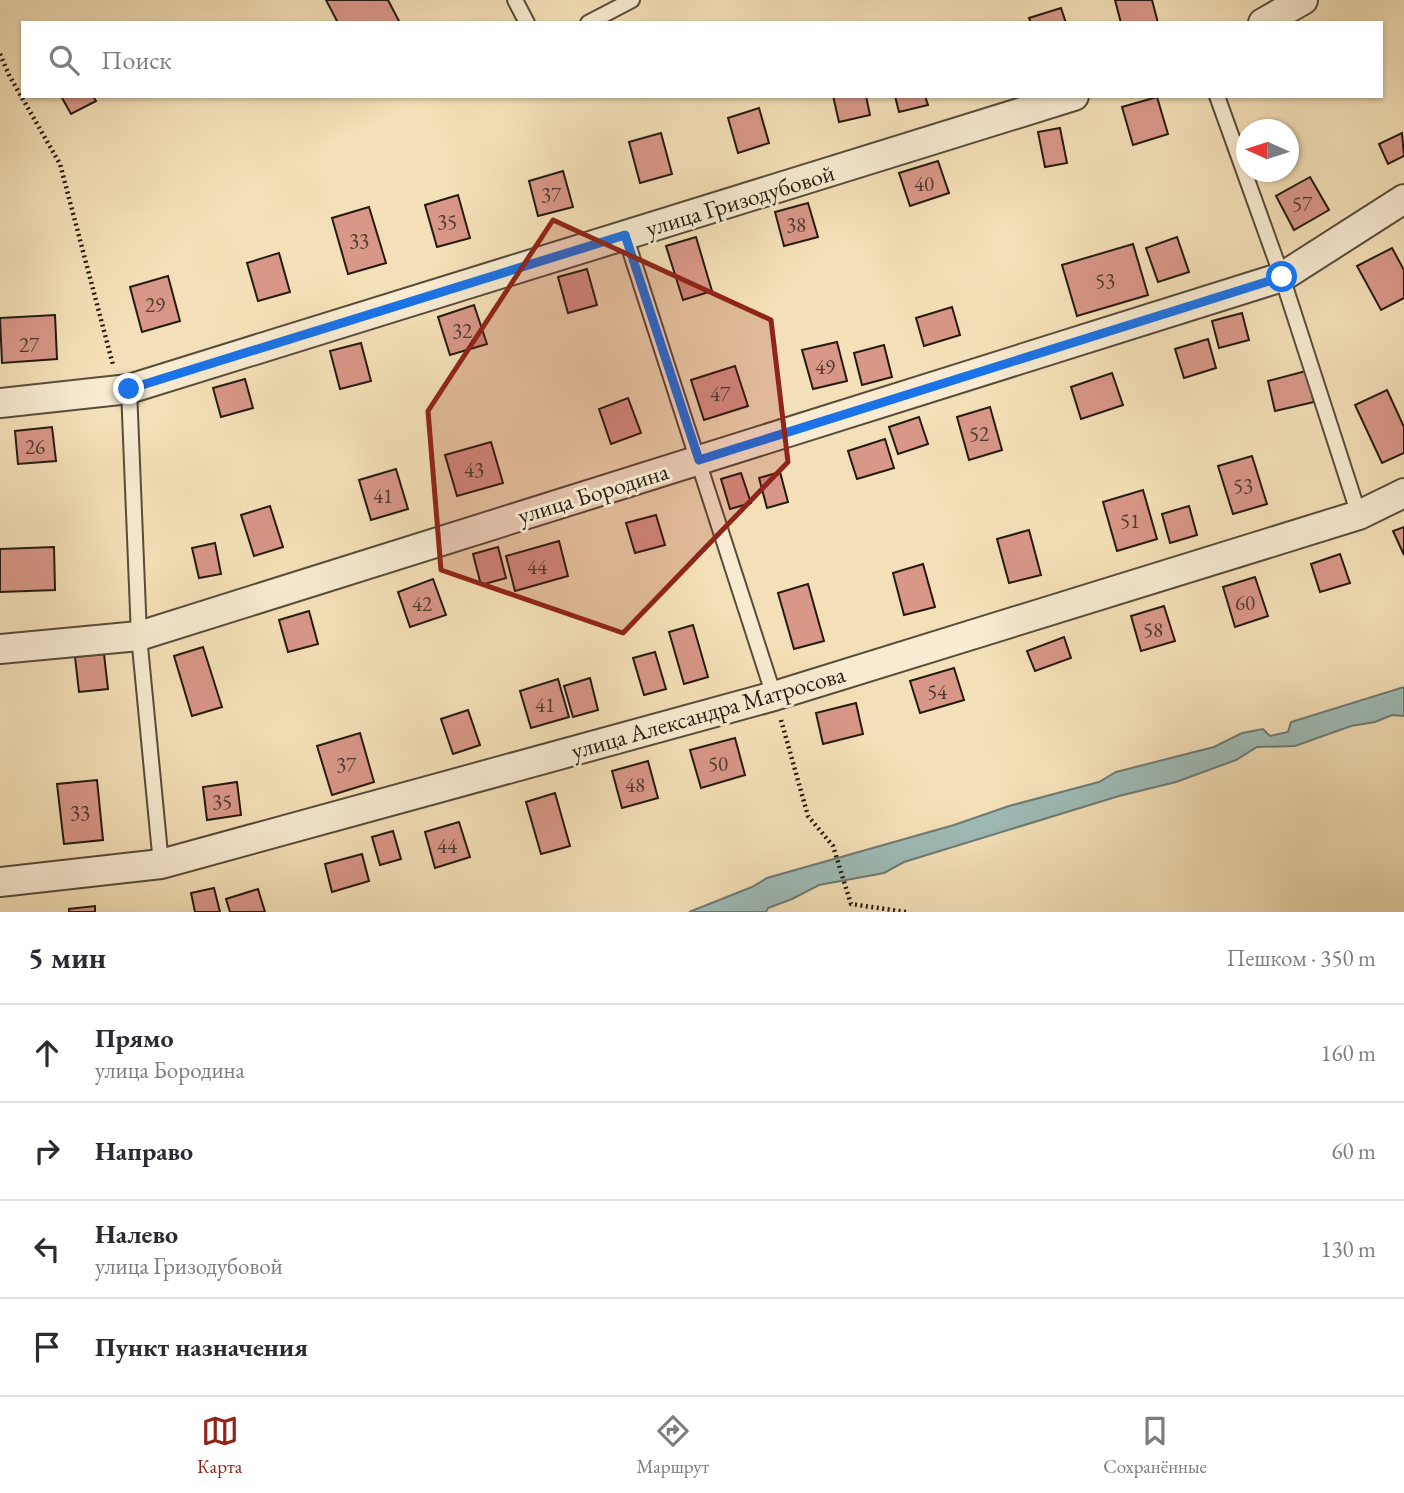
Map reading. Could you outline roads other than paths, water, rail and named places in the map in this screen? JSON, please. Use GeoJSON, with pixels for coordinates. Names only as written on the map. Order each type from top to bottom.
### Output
{"type":"FeatureCollection","features":[{"type":"Feature","properties":{"kind":"street"},"geometry":{"type":"LineString","coordinates":[[1266,21],[1303,0]]}},
{"type":"Feature","properties":{"kind":"street","name":"улица Гризодубовой"},"geometry":{"type":"LineString","coordinates":[[0,403],[129,389],[1068,98]]}},
{"type":"Feature","properties":{"kind":"street","name":"улица Бородина"},"geometry":{"type":"LineString","coordinates":[[0,649],[139,636],[1282,277],[1404,199]]}},
{"type":"Feature","properties":{"kind":"street","name":"улица Александра Матросова"},"geometry":{"type":"LineString","coordinates":[[0,882],[161,864],[774,696],[1359,515],[1404,493]]}},
{"type":"Feature","properties":{"kind":"lane"},"geometry":{"type":"LineString","coordinates":[[515,0],[526,21]]}},
{"type":"Feature","properties":{"kind":"lane"},"geometry":{"type":"LineString","coordinates":[[592,21],[632,0]]}},
{"type":"Feature","properties":{"kind":"lane"},"geometry":{"type":"LineString","coordinates":[[1218,98],[1282,277],[1359,515]]}},
{"type":"Feature","properties":{"kind":"lane"},"geometry":{"type":"LineString","coordinates":[[625,235],[774,696]]}},
{"type":"Feature","properties":{"kind":"lane"},"geometry":{"type":"LineString","coordinates":[[129,389],[139,636],[161,864]]}},
{"type":"Feature","properties":{"kind":"water"},"geometry":{"type":"Polygon","coordinates":[[[1404,687],[1404,716],[1392,715],[1375,722],[1351,726],[1295,746],[1257,747],[1236,760],[1176,782],[1119,796],[904,862],[884,873],[819,885],[768,908],[766,912],[689,912],[752,887],[767,878],[1099,782],[1116,772],[1214,747],[1242,733],[1263,729],[1270,736],[1288,732],[1291,722],[1404,687]]]}}]}
